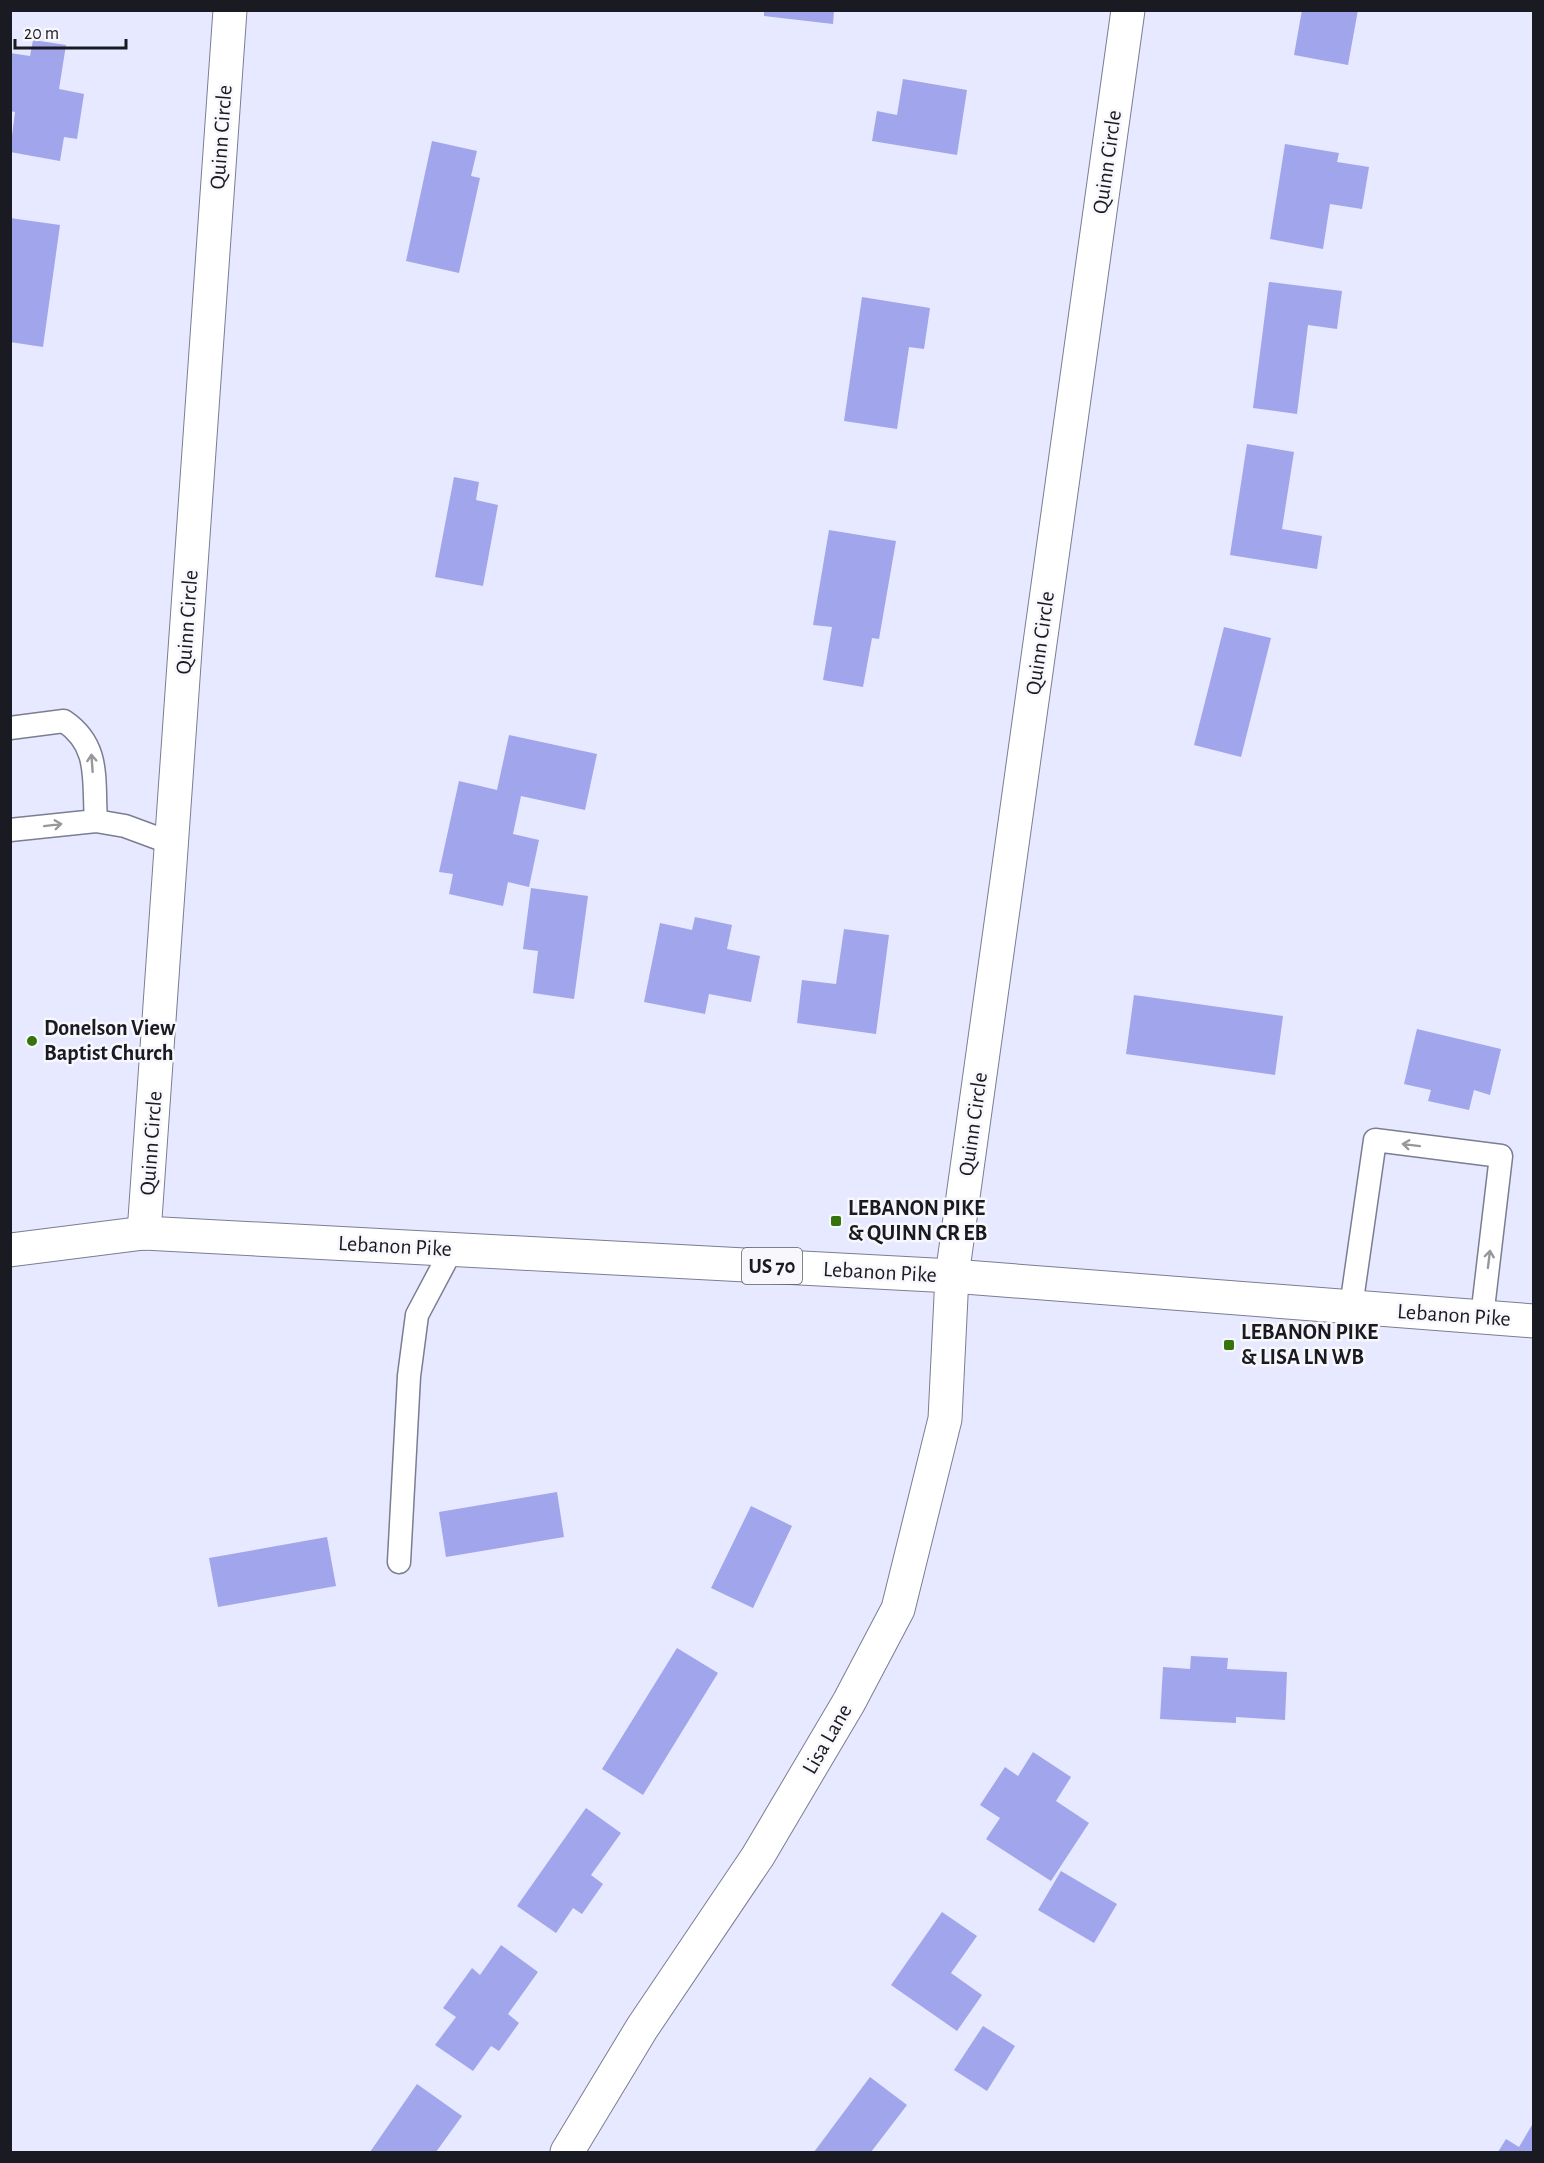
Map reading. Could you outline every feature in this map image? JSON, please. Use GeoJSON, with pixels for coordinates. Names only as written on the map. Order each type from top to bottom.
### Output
{"type":"FeatureCollection","features":[{"type":"Feature","properties":{"kind":"street","name":"Quinn Circle"},"geometry":{"type":"LineString","coordinates":[[144,1233],[230,10]]}},
{"type":"Feature","properties":{"kind":"street","name":"Quinn Circle"},"geometry":{"type":"LineString","coordinates":[[952,1276],[1128,10]]}},
{"type":"Feature","properties":{"kind":"street","name":"Lebanon Pike"},"geometry":{"type":"LineString","coordinates":[[10,1250],[144,1233],[952,1276],[1533,1321]]}},
{"type":"Feature","properties":{"kind":"street","name":"Lisa Lane"},"geometry":{"type":"LineString","coordinates":[[567,2152],[642,2028],[758,1856],[849,1702],[898,1609],[945,1419],[952,1276]]}},
{"type":"Feature","properties":{"kind":"lane"},"geometry":{"type":"LineString","coordinates":[[10,728],[64,720],[80,731],[91,749],[96,821]]}},
{"type":"Feature","properties":{"kind":"lane"},"geometry":{"type":"LineString","coordinates":[[10,830],[96,821],[125,825],[171,843]]}},
{"type":"Feature","properties":{"kind":"lane"},"geometry":{"type":"LineString","coordinates":[[1351,1307],[1375,1140],[1501,1156],[1482,1317]]}},
{"type":"Feature","properties":{"kind":"lane"},"geometry":{"type":"LineString","coordinates":[[399,1562],[409,1376],[417,1315],[452,1249]]}},
{"type":"Feature","properties":{"kind":"building"},"geometry":{"type":"Polygon","coordinates":[[[764,10],[834,10],[833,24],[764,16],[764,10]]]}},
{"type":"Feature","properties":{"kind":"building"},"geometry":{"type":"Polygon","coordinates":[[[1302,10],[1358,10],[1348,65],[1294,55],[1302,10]]]}},
{"type":"Feature","properties":{"kind":"building"},"geometry":{"type":"Polygon","coordinates":[[[33,40],[66,45],[59,89],[84,94],[77,139],[64,137],[60,161],[10,152],[15,112],[10,111],[10,53],[30,56],[33,40]]]}},
{"type":"Feature","properties":{"kind":"building"},"geometry":{"type":"Polygon","coordinates":[[[903,79],[967,90],[957,155],[872,141],[877,111],[897,115],[903,79]]]}},
{"type":"Feature","properties":{"kind":"building"},"geometry":{"type":"Polygon","coordinates":[[[432,141],[477,151],[471,176],[480,178],[459,273],[406,261],[432,141]]]}},
{"type":"Feature","properties":{"kind":"building"},"geometry":{"type":"Polygon","coordinates":[[[1285,144],[1339,153],[1337,162],[1369,167],[1362,209],[1330,204],[1323,249],[1270,239],[1285,144]]]}},
{"type":"Feature","properties":{"kind":"building"},"geometry":{"type":"Polygon","coordinates":[[[10,218],[60,225],[43,347],[10,342],[10,218]]]}},
{"type":"Feature","properties":{"kind":"building"},"geometry":{"type":"Polygon","coordinates":[[[1269,282],[1342,291],[1337,329],[1308,325],[1297,414],[1253,408],[1269,282]]]}},
{"type":"Feature","properties":{"kind":"building"},"geometry":{"type":"Polygon","coordinates":[[[862,297],[930,308],[924,349],[909,347],[897,429],[844,421],[862,297]]]}},
{"type":"Feature","properties":{"kind":"building"},"geometry":{"type":"Polygon","coordinates":[[[1247,444],[1294,452],[1282,529],[1322,536],[1317,569],[1230,555],[1247,444]]]}},
{"type":"Feature","properties":{"kind":"building"},"geometry":{"type":"Polygon","coordinates":[[[454,477],[479,482],[476,500],[498,505],[483,586],[435,577],[454,477]]]}},
{"type":"Feature","properties":{"kind":"building"},"geometry":{"type":"Polygon","coordinates":[[[829,530],[896,541],[879,639],[872,638],[863,687],[823,680],[832,627],[813,625],[829,530]]]}},
{"type":"Feature","properties":{"kind":"building"},"geometry":{"type":"Polygon","coordinates":[[[1224,627],[1271,638],[1241,757],[1194,745],[1224,627]]]}},
{"type":"Feature","properties":{"kind":"building"},"geometry":{"type":"Polygon","coordinates":[[[509,735],[597,754],[585,810],[521,796],[513,834],[539,840],[529,887],[508,882],[503,906],[449,894],[453,874],[439,872],[459,781],[497,790],[509,735]]]}},
{"type":"Feature","properties":{"kind":"building"},"geometry":{"type":"Polygon","coordinates":[[[531,888],[588,896],[574,999],[533,993],[538,951],[523,949],[531,888]]]}},
{"type":"Feature","properties":{"kind":"building"},"geometry":{"type":"Polygon","coordinates":[[[695,917],[732,925],[727,949],[760,956],[751,1002],[709,994],[705,1014],[644,1002],[660,923],[692,930],[695,917]]]}},
{"type":"Feature","properties":{"kind":"building"},"geometry":{"type":"Polygon","coordinates":[[[844,929],[889,935],[876,1034],[797,1023],[802,980],[836,984],[844,929]]]}},
{"type":"Feature","properties":{"kind":"building"},"geometry":{"type":"Polygon","coordinates":[[[1134,995],[1283,1016],[1275,1075],[1126,1054],[1134,995]]]}},
{"type":"Feature","properties":{"kind":"building"},"geometry":{"type":"Polygon","coordinates":[[[1417,1029],[1501,1049],[1490,1095],[1474,1090],[1469,1110],[1428,1101],[1431,1090],[1404,1084],[1417,1029]]]}},
{"type":"Feature","properties":{"kind":"building"},"geometry":{"type":"Polygon","coordinates":[[[557,1492],[564,1537],[446,1557],[439,1512],[557,1492]]]}},
{"type":"Feature","properties":{"kind":"building"},"geometry":{"type":"Polygon","coordinates":[[[751,1506],[792,1526],[753,1608],[711,1588],[751,1506]]]}},
{"type":"Feature","properties":{"kind":"building"},"geometry":{"type":"Polygon","coordinates":[[[327,1537],[336,1586],[218,1607],[209,1558],[327,1537]]]}},
{"type":"Feature","properties":{"kind":"building"},"geometry":{"type":"Polygon","coordinates":[[[677,1648],[718,1673],[643,1795],[602,1769],[677,1648]]]}},
{"type":"Feature","properties":{"kind":"building"},"geometry":{"type":"Polygon","coordinates":[[[1191,1656],[1228,1658],[1227,1669],[1287,1672],[1285,1720],[1236,1717],[1236,1723],[1160,1719],[1163,1667],[1190,1669],[1191,1656]]]}},
{"type":"Feature","properties":{"kind":"building"},"geometry":{"type":"Polygon","coordinates":[[[1033,1752],[1071,1777],[1056,1801],[1089,1823],[1051,1881],[986,1839],[1000,1818],[980,1805],[1005,1767],[1018,1776],[1033,1752]]]}},
{"type":"Feature","properties":{"kind":"building"},"geometry":{"type":"Polygon","coordinates":[[[586,1808],[621,1833],[591,1875],[603,1884],[582,1914],[573,1908],[556,1933],[517,1906],[586,1808]]]}},
{"type":"Feature","properties":{"kind":"building"},"geometry":{"type":"Polygon","coordinates":[[[1061,1871],[1117,1904],[1094,1943],[1038,1910],[1061,1871]]]}},
{"type":"Feature","properties":{"kind":"building"},"geometry":{"type":"Polygon","coordinates":[[[942,1912],[977,1936],[951,1973],[982,1995],[957,2031],[891,1985],[942,1912]]]}},
{"type":"Feature","properties":{"kind":"building"},"geometry":{"type":"Polygon","coordinates":[[[501,1945],[538,1972],[508,2014],[519,2023],[499,2051],[491,2046],[473,2071],[435,2045],[456,2017],[443,2008],[472,1968],[480,1975],[501,1945]]]}},
{"type":"Feature","properties":{"kind":"building"},"geometry":{"type":"Polygon","coordinates":[[[983,2026],[1015,2046],[987,2091],[954,2070],[983,2026]]]}},
{"type":"Feature","properties":{"kind":"building"},"geometry":{"type":"Polygon","coordinates":[[[870,2077],[907,2105],[871,2152],[814,2152],[870,2077]]]}},
{"type":"Feature","properties":{"kind":"building"},"geometry":{"type":"Polygon","coordinates":[[[417,2084],[462,2116],[436,2152],[370,2152],[417,2084]]]}},
{"type":"Feature","properties":{"kind":"building"},"geometry":{"type":"Polygon","coordinates":[[[1532,2125],[1534,2152],[1498,2152],[1506,2139],[1519,2147],[1532,2125]]]}},
{"type":"Feature","properties":{"kind":"place","name":"Donelson View Baptist Church"},"geometry":{"type":"Point","coordinates":[32,1041]}},
{"type":"Feature","properties":{"kind":"place","name":"LEBANON PIKE & QUINN CR EB"},"geometry":{"type":"Point","coordinates":[836,1221]}},
{"type":"Feature","properties":{"kind":"place","name":"LEBANON PIKE & LISA LN WB"},"geometry":{"type":"Point","coordinates":[1229,1345]}}]}
